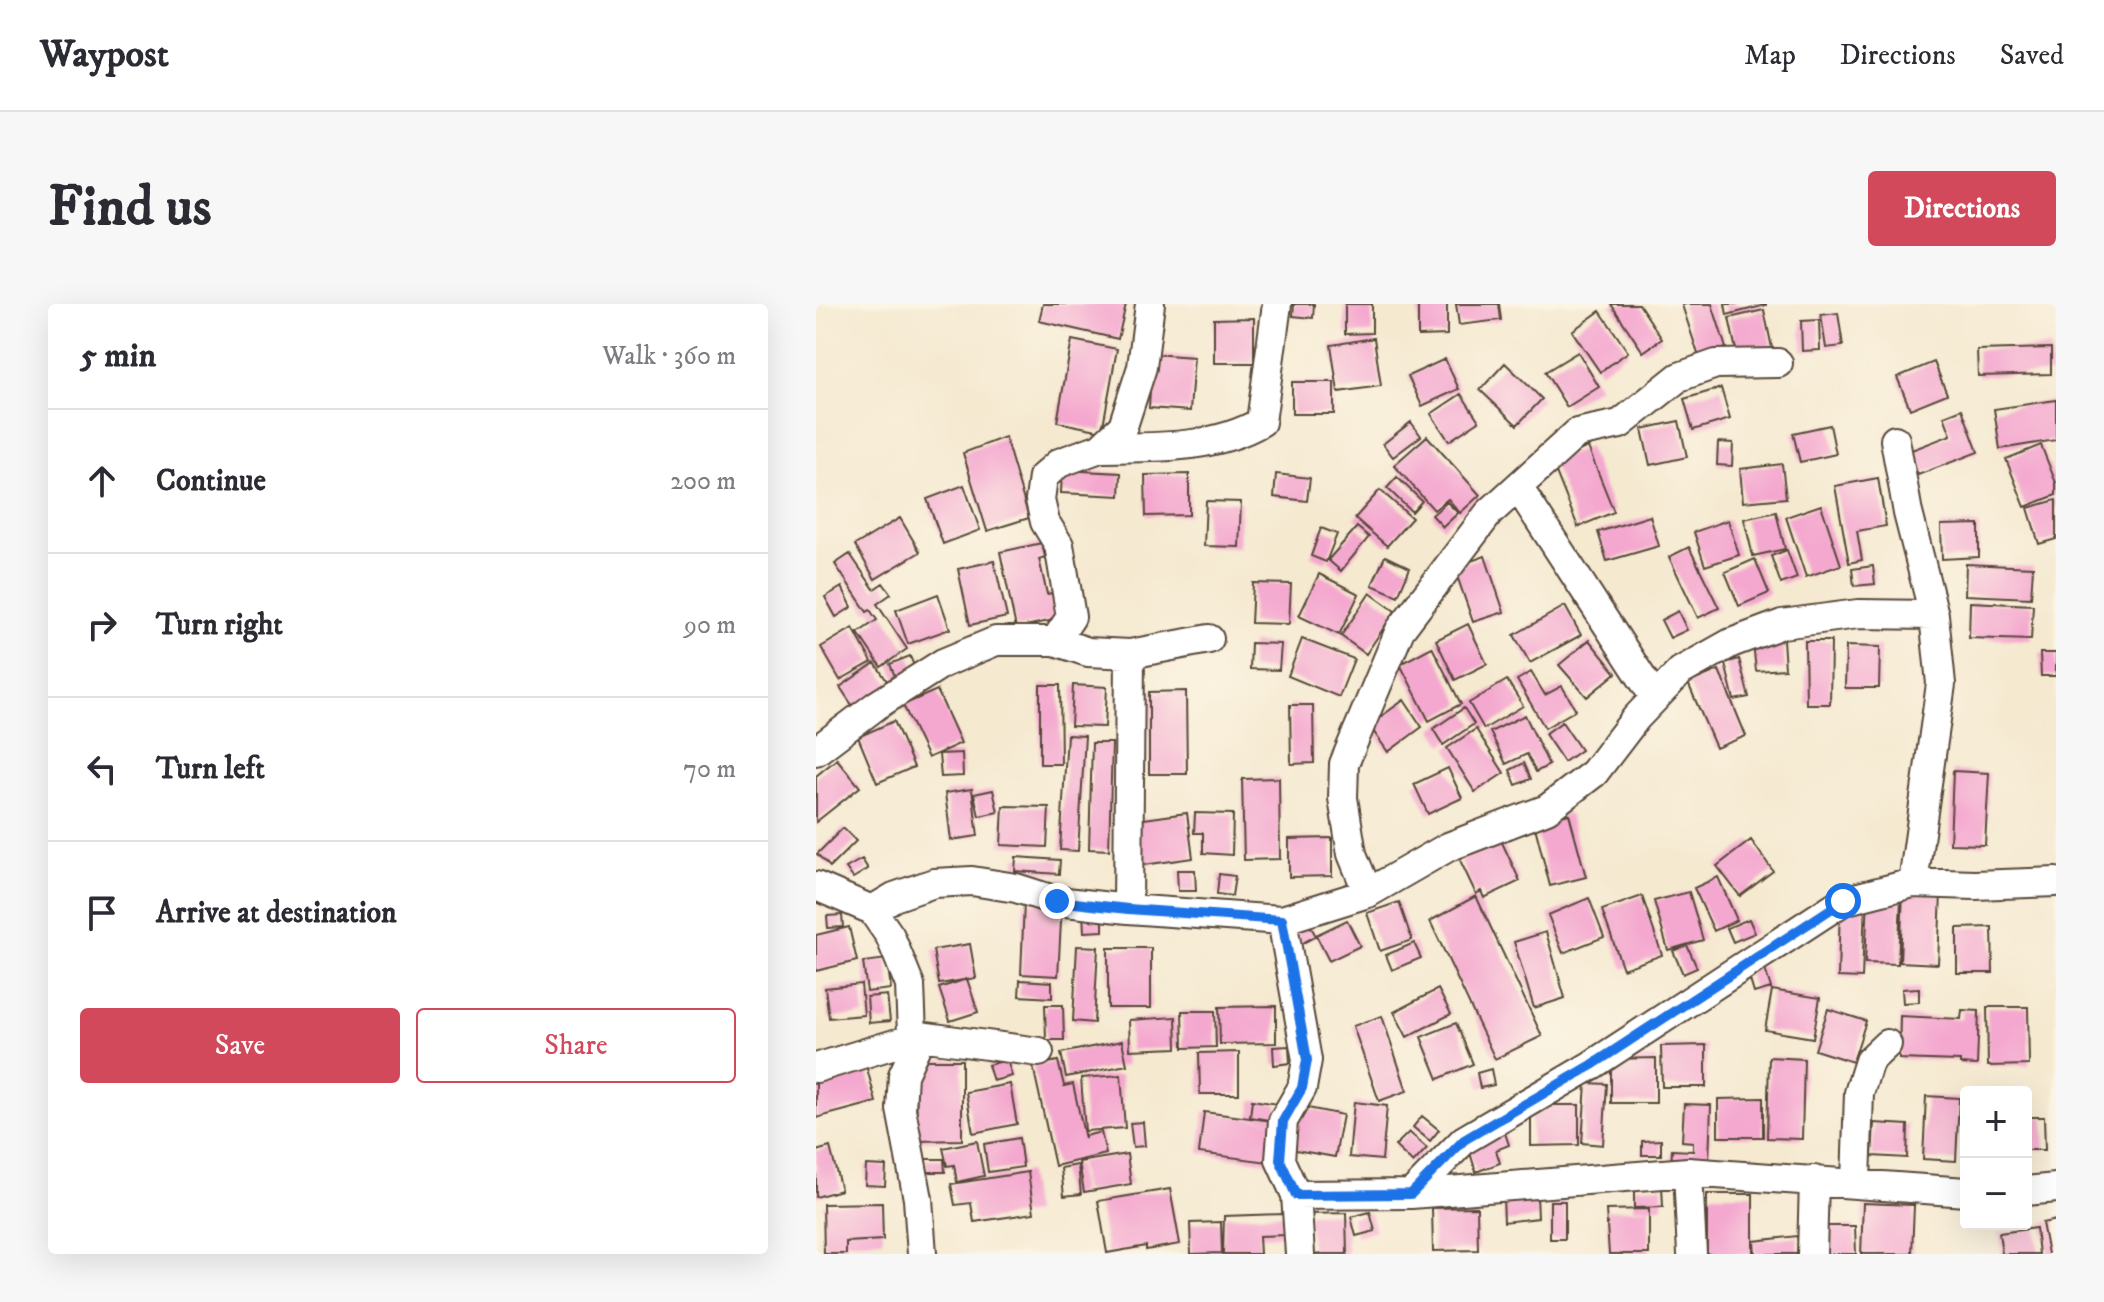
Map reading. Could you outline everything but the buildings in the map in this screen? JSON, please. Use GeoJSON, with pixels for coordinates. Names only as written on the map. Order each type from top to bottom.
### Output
{"type":"FeatureCollection","features":[{"type":"Feature","properties":{"kind":"street"},"geometry":{"type":"LineString","coordinates":[[1100,448],[1123,426],[1142,367],[1150,304]]}},
{"type":"Feature","properties":{"kind":"street"},"geometry":{"type":"LineString","coordinates":[[1055,641],[1071,617],[1059,545],[1045,522],[1040,500],[1043,477],[1059,463],[1100,448],[1184,445],[1242,433],[1261,422],[1277,304]]}},
{"type":"Feature","properties":{"kind":"street"},"geometry":{"type":"LineString","coordinates":[[1368,893],[1352,854],[1343,798],[1344,764],[1400,630],[1489,513],[1577,433],[1620,424],[1679,377],[1716,364],[1778,363]]}},
{"type":"Feature","properties":{"kind":"street"},"geometry":{"type":"LineString","coordinates":[[1895,440],[1908,513],[1934,615],[1941,684],[1913,883]]}},
{"type":"Feature","properties":{"kind":"street"},"geometry":{"type":"LineString","coordinates":[[1518,487],[1655,698]]}},
{"type":"Feature","properties":{"kind":"street"},"geometry":{"type":"LineString","coordinates":[[872,910],[894,897],[934,883],[972,881],[1016,888],[1057,901],[1282,920],[1368,893],[1448,847],[1547,809],[1594,773],[1636,718],[1681,671],[1731,643],[1782,624],[1858,614],[1934,615]]}},
{"type":"Feature","properties":{"kind":"street"},"geometry":{"type":"LineString","coordinates":[[816,751],[877,705],[943,663],[996,641],[1055,641],[1088,652],[1130,654],[1209,639]]}},
{"type":"Feature","properties":{"kind":"street"},"geometry":{"type":"LineString","coordinates":[[1128,909],[1130,654]]}},
{"type":"Feature","properties":{"kind":"street"},"geometry":{"type":"LineString","coordinates":[[1411,1194],[1464,1140],[1592,1065],[1843,901],[1913,883],[1975,885],[2056,882]]}},
{"type":"Feature","properties":{"kind":"street"},"geometry":{"type":"LineString","coordinates":[[816,886],[872,910],[890,936],[910,985],[912,1035],[1039,1052]]}},
{"type":"Feature","properties":{"kind":"street"},"geometry":{"type":"LineString","coordinates":[[1282,920],[1307,1060],[1302,1088],[1283,1121],[1280,1160],[1296,1195],[1300,1254]]}},
{"type":"Feature","properties":{"kind":"street"},"geometry":{"type":"LineString","coordinates":[[816,1068],[921,1036]]}},
{"type":"Feature","properties":{"kind":"street"},"geometry":{"type":"LineString","coordinates":[[921,1036],[903,1075],[901,1109],[918,1199],[922,1254]]}},
{"type":"Feature","properties":{"kind":"street"},"geometry":{"type":"LineString","coordinates":[[1856,1182],[1859,1093],[1869,1061],[1887,1044]]}},
{"type":"Feature","properties":{"kind":"street"},"geometry":{"type":"LineString","coordinates":[[1688,1172],[1692,1254]]}},
{"type":"Feature","properties":{"kind":"street"},"geometry":{"type":"LineString","coordinates":[[1296,1195],[1411,1194],[1688,1172],[1960,1191]]}},
{"type":"Feature","properties":{"kind":"street"},"geometry":{"type":"LineString","coordinates":[[1812,1254],[1814,1180]]}},
{"type":"Feature","properties":{"kind":"street"},"geometry":{"type":"LineString","coordinates":[[2032,1190],[2056,1188]]}},
{"type":"Feature","properties":{"kind":"route"},"geometry":{"type":"LineString","coordinates":[[1057,901],[1282,920],[1307,1060],[1302,1088],[1283,1121],[1280,1160],[1296,1195],[1411,1194],[1464,1140],[1592,1065],[1843,901]]}}]}
